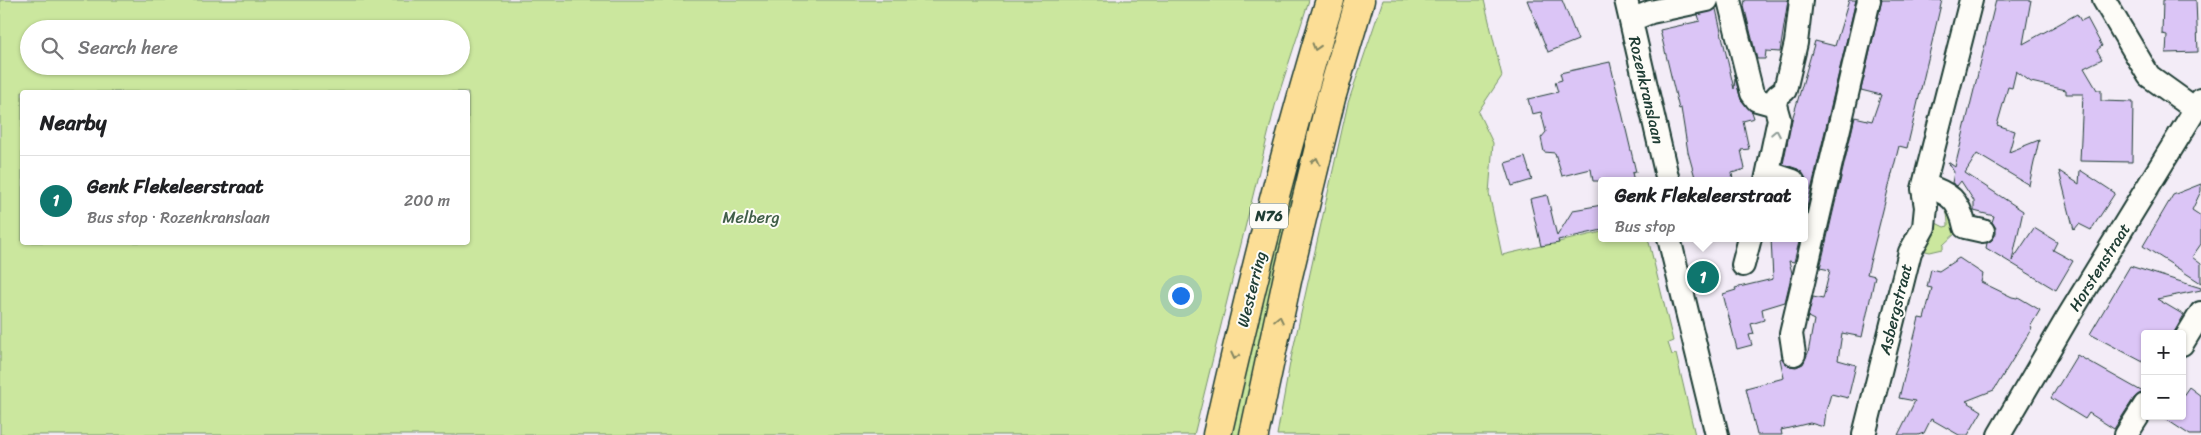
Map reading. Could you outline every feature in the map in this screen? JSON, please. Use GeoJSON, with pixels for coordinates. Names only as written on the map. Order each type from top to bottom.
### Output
{"type":"FeatureCollection","features":[{"type":"Feature","properties":{"kind":"highway","name":"Westerring"},"geometry":{"type":"LineString","coordinates":[[1217,435],[1252,282],[1303,89],[1330,0]]}},
{"type":"Feature","properties":{"kind":"highway","name":"Westerring"},"geometry":{"type":"LineString","coordinates":[[1254,435],[1288,276],[1331,98],[1360,0]]}},
{"type":"Feature","properties":{"kind":"street","name":"Rozenkranslaan"},"geometry":{"type":"LineString","coordinates":[[1614,0],[1655,177]]}},
{"type":"Feature","properties":{"kind":"street"},"geometry":{"type":"LineString","coordinates":[[1629,10],[1651,12],[1707,0]]}},
{"type":"Feature","properties":{"kind":"street"},"geometry":{"type":"LineString","coordinates":[[1729,0],[1752,92],[1757,100],[1775,106]]}},
{"type":"Feature","properties":{"kind":"street"},"geometry":{"type":"LineString","coordinates":[[1767,177],[1779,120],[1775,106],[1777,96],[1785,90],[1796,43],[1801,0]]}},
{"type":"Feature","properties":{"kind":"street"},"geometry":{"type":"LineString","coordinates":[[1808,226],[1814,188],[1869,0]]}},
{"type":"Feature","properties":{"kind":"street","name":"Asbergstraat"},"geometry":{"type":"LineString","coordinates":[[1864,435],[1910,252],[1924,226],[1924,185],[1970,0]]}},
{"type":"Feature","properties":{"kind":"street"},"geometry":{"type":"LineString","coordinates":[[2104,0],[2149,76],[2198,105]]}},
{"type":"Feature","properties":{"kind":"street","name":"Rozenkranslaan"},"geometry":{"type":"LineString","coordinates":[[1629,10],[1667,177]]}},
{"type":"Feature","properties":{"kind":"street","name":"Horstenstraat"},"geometry":{"type":"LineString","coordinates":[[1999,435],[2068,317],[2198,105]]}},
{"type":"Feature","properties":{"kind":"street"},"geometry":{"type":"LineString","coordinates":[[1924,185],[1950,195],[1962,212],[1965,227],[1983,231]]}},
{"type":"Feature","properties":{"kind":"street"},"geometry":{"type":"LineString","coordinates":[[1670,242],[1717,435]]}},
{"type":"Feature","properties":{"kind":"street"},"geometry":{"type":"LineString","coordinates":[[1683,242],[1729,435]]}},
{"type":"Feature","properties":{"kind":"street"},"geometry":{"type":"LineString","coordinates":[[1743,265],[1749,242]]}},
{"type":"Feature","properties":{"kind":"street"},"geometry":{"type":"LineString","coordinates":[[1794,354],[1791,334],[1805,242]]}},
{"type":"Feature","properties":{"kind":"street"},"geometry":{"type":"LineString","coordinates":[[2186,338],[2201,314]]}},
{"type":"Feature","properties":{"kind":"street"},"geometry":{"type":"LineString","coordinates":[[2126,435],[2141,411]]}},
{"type":"Feature","properties":{"kind":"green space","name":"Melberg"},"geometry":{"type":"Polygon","coordinates":[[[0,0],[1309,0],[1275,106],[1194,435],[0,435],[0,0]]]}},
{"type":"Feature","properties":{"kind":"green space"},"geometry":{"type":"Polygon","coordinates":[[[1342,0],[1348,0],[1242,435],[1229,435],[1241,371],[1342,0]]]}},
{"type":"Feature","properties":{"kind":"green space"},"geometry":{"type":"Polygon","coordinates":[[[1383,0],[1484,0],[1502,76],[1478,112],[1493,143],[1489,193],[1502,255],[1598,233],[1598,242],[1649,242],[1673,341],[1668,343],[1672,355],[1676,354],[1695,435],[1277,435],[1290,363],[1348,103],[1383,0]]]}},
{"type":"Feature","properties":{"kind":"green space"},"geometry":{"type":"Polygon","coordinates":[[[1931,192],[1945,198],[1958,231],[1943,245],[1943,249],[1930,252],[1917,249],[1932,221],[1944,227],[1948,226],[1944,207],[1939,203],[1932,209],[1931,192]]]}},
{"type":"Feature","properties":{"kind":"building"},"geometry":{"type":"Polygon","coordinates":[[[1527,0],[1562,0],[1578,40],[1548,52],[1527,0]]]}},
{"type":"Feature","properties":{"kind":"building"},"geometry":{"type":"Polygon","coordinates":[[[1745,0],[1788,0],[1780,52],[1766,51],[1765,59],[1757,59],[1744,6],[1745,0]]]}},
{"type":"Feature","properties":{"kind":"building"},"geometry":{"type":"Polygon","coordinates":[[[1849,0],[1856,0],[1808,203],[1808,177],[1805,177],[1798,169],[1783,164],[1792,120],[1815,41],[1835,46],[1849,0]]]}},
{"type":"Feature","properties":{"kind":"building"},"geometry":{"type":"Polygon","coordinates":[[[1882,0],[1942,0],[1907,148],[1899,146],[1867,274],[1875,276],[1862,337],[1842,333],[1838,360],[1856,365],[1848,398],[1831,394],[1824,427],[1810,423],[1781,430],[1782,435],[1757,435],[1746,388],[1784,378],[1780,359],[1782,358],[1789,366],[1796,367],[1803,364],[1808,353],[1814,320],[1808,317],[1813,297],[1823,299],[1830,270],[1820,268],[1855,117],[1872,121],[1881,95],[1861,90],[1882,0]]]}},
{"type":"Feature","properties":{"kind":"building"},"geometry":{"type":"Polygon","coordinates":[[[1996,0],[2031,0],[2023,44],[2077,14],[2081,21],[2087,18],[2102,46],[2097,50],[2102,59],[2084,68],[2097,90],[2101,90],[2101,101],[2133,102],[2132,162],[2080,161],[2083,94],[2066,94],[2066,90],[2031,82],[2016,71],[2012,88],[2008,87],[1997,125],[2015,131],[2009,152],[2039,140],[2029,185],[1977,154],[1965,173],[2023,211],[2012,261],[2034,228],[2057,242],[2053,250],[2073,261],[2056,290],[1986,248],[1987,243],[1996,234],[1996,228],[1992,222],[1994,216],[1974,211],[1974,201],[1961,181],[1957,186],[1952,183],[1954,172],[1948,162],[1955,167],[1996,0]]]}},
{"type":"Feature","properties":{"kind":"building"},"geometry":{"type":"Polygon","coordinates":[[[2163,0],[2196,0],[2198,52],[2166,53],[2167,35],[2162,34],[2163,0]]]}},
{"type":"Feature","properties":{"kind":"building"},"geometry":{"type":"Polygon","coordinates":[[[1716,9],[1734,89],[1735,78],[1741,100],[1752,112],[1754,118],[1743,121],[1749,149],[1741,150],[1745,169],[1732,173],[1732,177],[1695,177],[1688,152],[1681,108],[1679,109],[1660,30],[1700,21],[1698,15],[1716,9]]]}},
{"type":"Feature","properties":{"kind":"building"},"geometry":{"type":"Polygon","coordinates":[[[1610,62],[1636,172],[1632,173],[1633,177],[1598,177],[1598,181],[1593,181],[1591,169],[1562,176],[1555,153],[1544,152],[1541,138],[1546,132],[1541,112],[1532,114],[1528,99],[1558,92],[1555,82],[1562,80],[1560,73],[1610,62]]]}},
{"type":"Feature","properties":{"kind":"building"},"geometry":{"type":"Polygon","coordinates":[[[1525,157],[1532,180],[1512,186],[1505,163],[1525,157]]]}},
{"type":"Feature","properties":{"kind":"building"},"geometry":{"type":"Polygon","coordinates":[[[2080,170],[2115,193],[2091,230],[2079,224],[2074,230],[2059,171],[2079,184],[2080,170]]]}},
{"type":"Feature","properties":{"kind":"building"},"geometry":{"type":"Polygon","coordinates":[[[2201,184],[2201,191],[2192,210],[2201,216],[2201,244],[2192,257],[2201,264],[2201,283],[2143,246],[2173,195],[2201,184]]]}},
{"type":"Feature","properties":{"kind":"building"},"geometry":{"type":"Polygon","coordinates":[[[1547,195],[1557,236],[1573,210],[1598,206],[1598,231],[1558,240],[1559,243],[1541,246],[1530,199],[1547,195]]]}},
{"type":"Feature","properties":{"kind":"building"},"geometry":{"type":"Polygon","coordinates":[[[1771,242],[1799,242],[1794,262],[1789,261],[1792,273],[1785,302],[1762,309],[1764,320],[1751,324],[1754,334],[1749,335],[1752,345],[1737,349],[1723,294],[1736,290],[1735,288],[1773,279],[1771,242]]]}},
{"type":"Feature","properties":{"kind":"building"},"geometry":{"type":"Polygon","coordinates":[[[1959,258],[1983,274],[1981,282],[2012,297],[2018,297],[2040,310],[2030,327],[2032,328],[1994,390],[1966,401],[1982,411],[1968,435],[1959,435],[1931,419],[1924,433],[1918,435],[1898,435],[1915,401],[1899,398],[1919,318],[1924,319],[1932,288],[1927,287],[1931,269],[1939,271],[1959,258]]]}},
{"type":"Feature","properties":{"kind":"building"},"geometry":{"type":"Polygon","coordinates":[[[2130,266],[2201,288],[2201,290],[2157,299],[2184,315],[2175,330],[2141,330],[2141,361],[2090,334],[2130,266]]]}},
{"type":"Feature","properties":{"kind":"building"},"geometry":{"type":"Polygon","coordinates":[[[2077,355],[2141,391],[2141,393],[2134,398],[2114,429],[2089,413],[2085,419],[2051,398],[2077,355]]]}},
{"type":"Feature","properties":{"kind":"building"},"geometry":{"type":"Polygon","coordinates":[[[2189,387],[2201,396],[2201,435],[2190,435],[2167,420],[2186,420],[2186,391],[2189,387]]]}},
{"type":"Feature","properties":{"kind":"place","name":"Genk Flekeleerstraat"},"geometry":{"type":"Point","coordinates":[1703,277]}}]}
